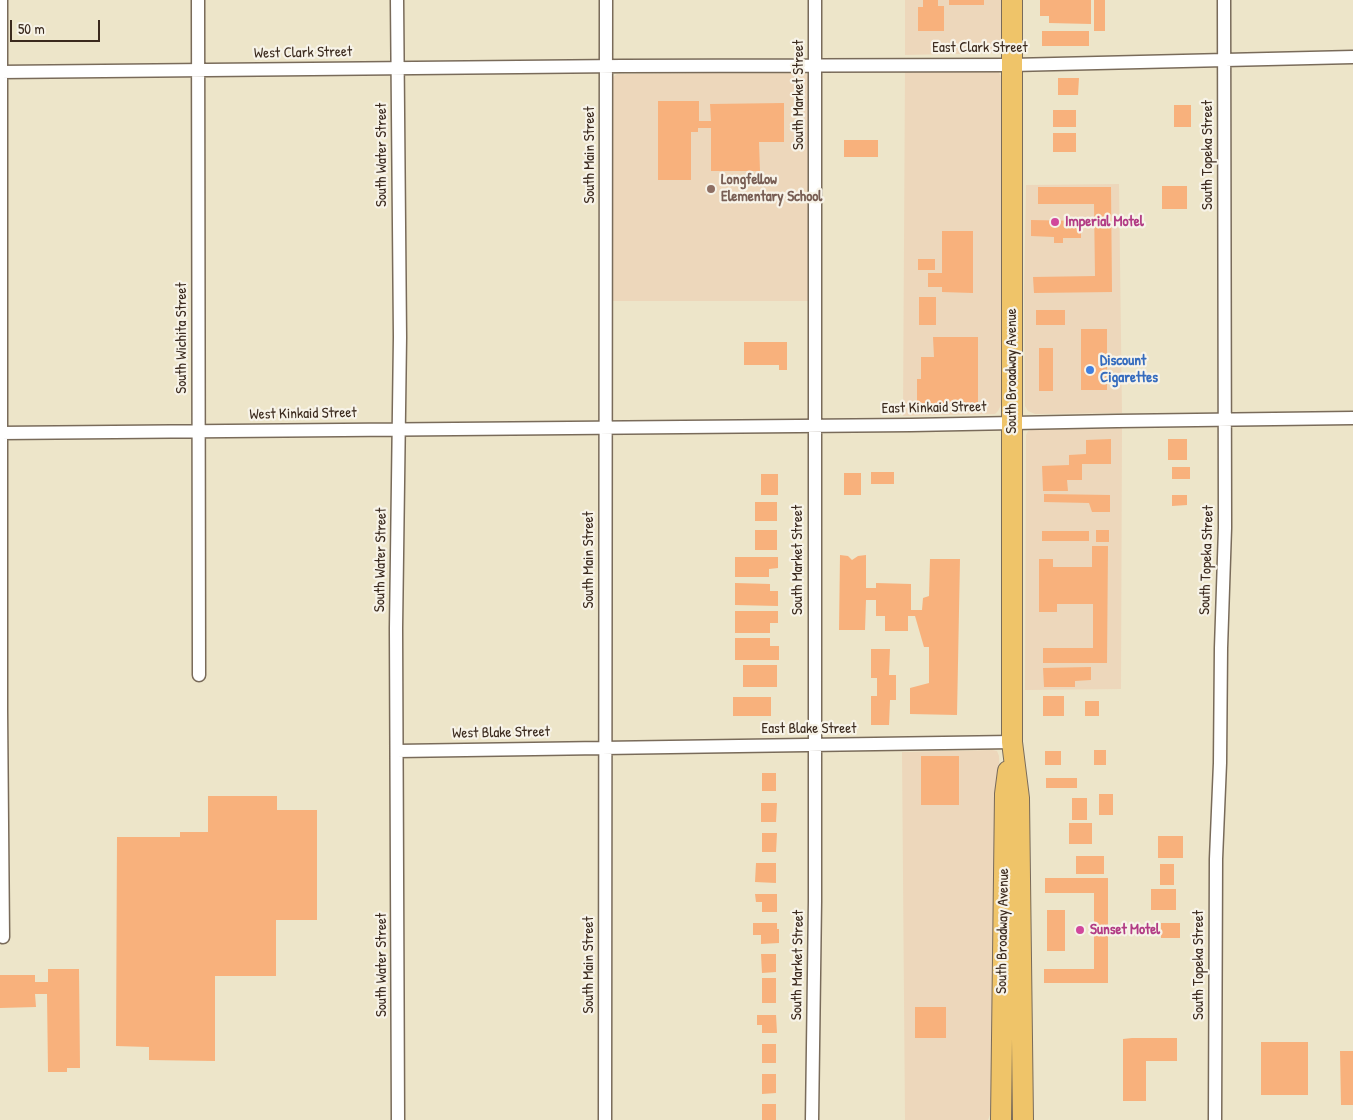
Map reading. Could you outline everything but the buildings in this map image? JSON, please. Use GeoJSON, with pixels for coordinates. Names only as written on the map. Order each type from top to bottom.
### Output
{"type":"FeatureCollection","features":[{"type":"Feature","properties":{"kind":"main road","name":"South Broadway Avenue"},"geometry":{"type":"LineString","coordinates":[[1012,0],[1012,742],[1019,798],[1023,1120]]}},
{"type":"Feature","properties":{"kind":"main road","name":"South Broadway Avenue"},"geometry":{"type":"LineString","coordinates":[[1001,1120],[1005,794],[1012,742]]}},
{"type":"Feature","properties":{"kind":"street"},"geometry":{"type":"LineString","coordinates":[[1,0],[0,434],[3,937]]}},
{"type":"Feature","properties":{"kind":"street","name":"South Wichita Street"},"geometry":{"type":"LineString","coordinates":[[198,0],[199,675]]}},
{"type":"Feature","properties":{"kind":"street","name":"South Water Street"},"geometry":{"type":"LineString","coordinates":[[397,0],[400,337],[397,751],[398,1120]]}},
{"type":"Feature","properties":{"kind":"street","name":"South Main Street"},"geometry":{"type":"LineString","coordinates":[[605,1120],[606,0]]}},
{"type":"Feature","properties":{"kind":"street","name":"South Market Street"},"geometry":{"type":"LineString","coordinates":[[812,1120],[815,901],[815,0]]}},
{"type":"Feature","properties":{"kind":"street","name":"South Topeka Street"},"geometry":{"type":"LineString","coordinates":[[1215,1120],[1216,860],[1225,528],[1224,0]]}},
{"type":"Feature","properties":{"kind":"street","name":"East Clark Street"},"geometry":{"type":"LineString","coordinates":[[606,66],[1012,65],[1353,57]]}},
{"type":"Feature","properties":{"kind":"street","name":"West Clark Street"},"geometry":{"type":"LineString","coordinates":[[0,72],[606,66]]}},
{"type":"Feature","properties":{"kind":"street","name":"East Kinkaid Street"},"geometry":{"type":"LineString","coordinates":[[606,427],[911,425],[1353,418]]}},
{"type":"Feature","properties":{"kind":"street","name":"West Kinkaid Street"},"geometry":{"type":"LineString","coordinates":[[0,434],[606,427]]}},
{"type":"Feature","properties":{"kind":"street","name":"East Blake Street"},"geometry":{"type":"LineString","coordinates":[[606,747],[1012,742]]}},
{"type":"Feature","properties":{"kind":"street","name":"West Blake Street"},"geometry":{"type":"LineString","coordinates":[[397,751],[606,747]]}},
{"type":"Feature","properties":{"kind":"shaded area"},"geometry":{"type":"Polygon","coordinates":[[[905,0],[1002,0],[1002,43],[1000,49],[995,53],[905,55],[905,0]]]}},
{"type":"Feature","properties":{"kind":"shaded area"},"geometry":{"type":"Polygon","coordinates":[[[905,70],[998,71],[1001,76],[1001,405],[995,414],[903,416],[905,70]]]}},
{"type":"Feature","properties":{"kind":"shaded area","name":"Longfellow Elementary School"},"geometry":{"type":"Polygon","coordinates":[[[800,72],[807,74],[808,78],[808,301],[613,301],[613,77],[617,74],[800,72]]]}},
{"type":"Feature","properties":{"kind":"shaded area"},"geometry":{"type":"Polygon","coordinates":[[[1119,184],[1122,413],[1035,414],[1028,411],[1025,406],[1024,293],[1026,185],[1119,184]]]}},
{"type":"Feature","properties":{"kind":"shaded area"},"geometry":{"type":"Polygon","coordinates":[[[1122,428],[1121,689],[1025,690],[1026,435],[1028,431],[1034,429],[1122,428]]]}},
{"type":"Feature","properties":{"kind":"shaded area"},"geometry":{"type":"Polygon","coordinates":[[[997,751],[999,756],[1000,791],[993,1099],[991,1112],[988,1120],[905,1120],[902,752],[997,751]]]}},
{"type":"Feature","properties":{"kind":"place","name":"Longfellow Elementary School"},"geometry":{"type":"Point","coordinates":[711,189]}},
{"type":"Feature","properties":{"kind":"place","name":"Imperial Motel"},"geometry":{"type":"Point","coordinates":[1055,222]}},
{"type":"Feature","properties":{"kind":"place","name":"Discount Cigarettes"},"geometry":{"type":"Point","coordinates":[1090,370]}},
{"type":"Feature","properties":{"kind":"place","name":"Sunset Motel"},"geometry":{"type":"Point","coordinates":[1080,930]}}]}
